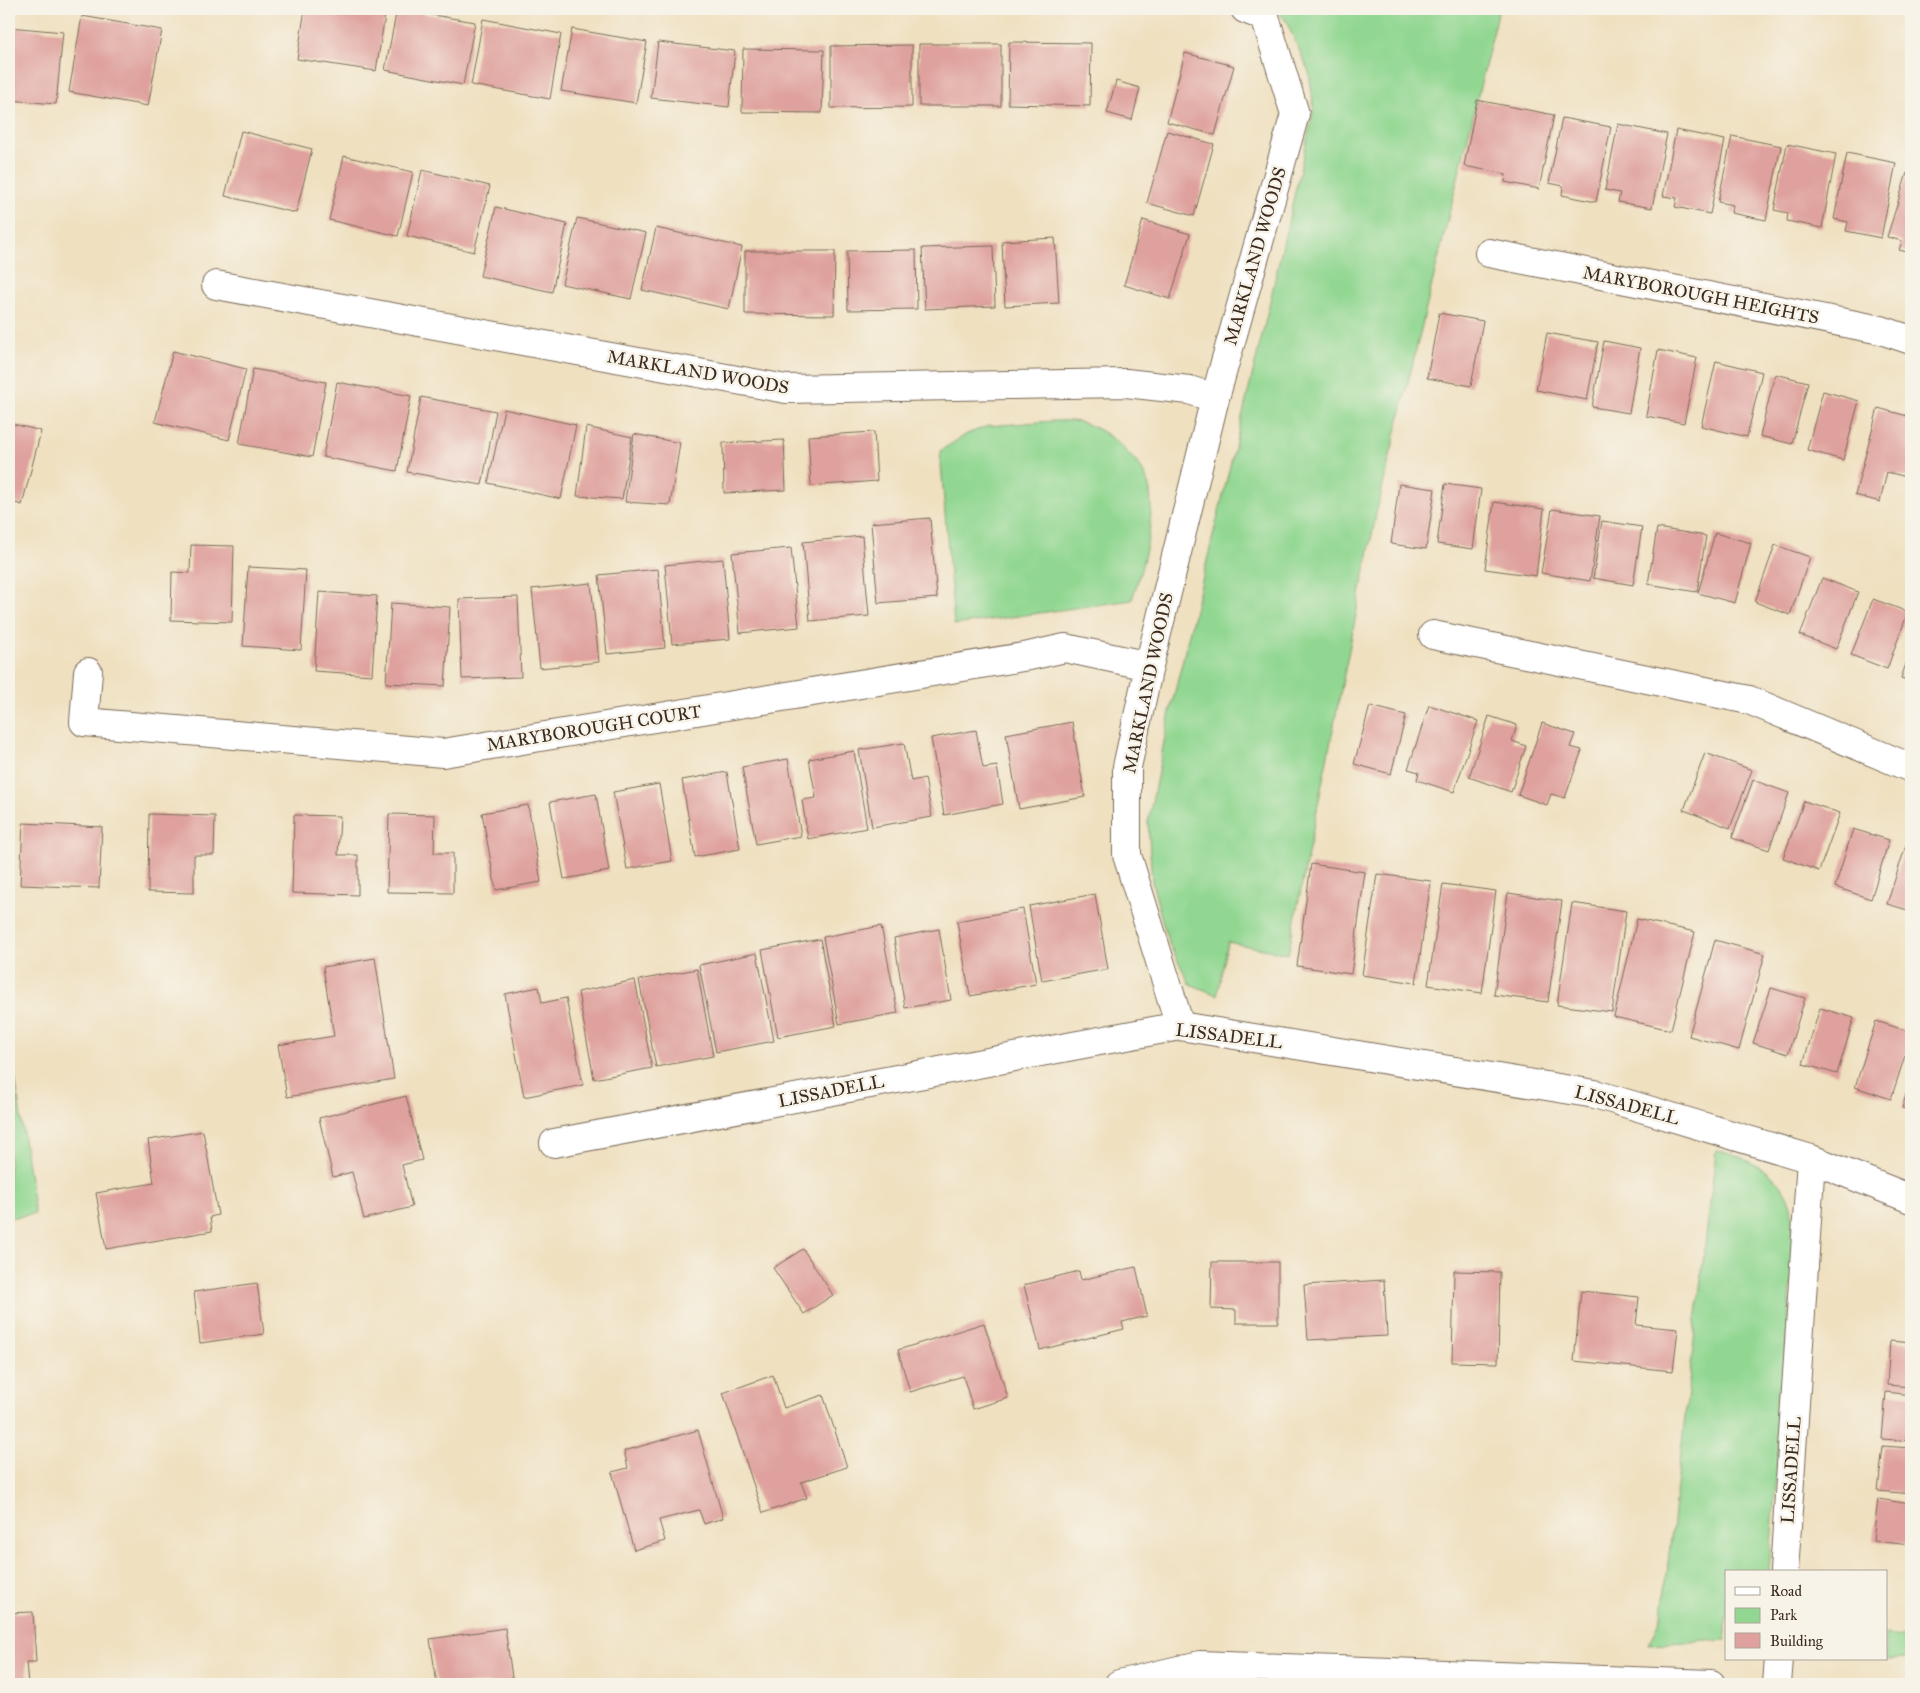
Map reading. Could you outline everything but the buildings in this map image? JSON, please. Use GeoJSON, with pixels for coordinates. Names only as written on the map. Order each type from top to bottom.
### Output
{"type":"FeatureCollection","features":[{"type":"Feature","properties":{"kind":"street","name":"MARKLAND WOODS"},"geometry":{"type":"LineString","coordinates":[[1180,1026],[1127,855],[1127,767],[1149,666],[1215,398],[1294,114],[1265,17],[1245,9]]}},
{"type":"Feature","properties":{"kind":"street","name":"MARYBOROUGH HEIGHTS"},"geometry":{"type":"LineString","coordinates":[[1489,253],[1881,330],[1911,340]]}},
{"type":"Feature","properties":{"kind":"street","name":"MARKLAND WOODS"},"geometry":{"type":"LineString","coordinates":[[216,285],[786,389],[1126,383],[1189,390],[1215,398]]}},
{"type":"Feature","properties":{"kind":"street"},"geometry":{"type":"LineString","coordinates":[[1433,635],[1749,700],[1911,768]]}},
{"type":"Feature","properties":{"kind":"street","name":"MARYBOROUGH COURT"},"geometry":{"type":"LineString","coordinates":[[88,672],[84,722],[443,754],[1029,656],[1066,648],[1149,666]]}},
{"type":"Feature","properties":{"kind":"street","name":"LISSADELL"},"geometry":{"type":"LineString","coordinates":[[554,1143],[1180,1026],[1595,1094],[1811,1159],[1911,1198]]}},
{"type":"Feature","properties":{"kind":"street","name":"LISSADELL"},"geometry":{"type":"LineString","coordinates":[[1784,1570],[1811,1159]]}},
{"type":"Feature","properties":{"kind":"street"},"geometry":{"type":"LineString","coordinates":[[1777,1684],[1779,1660]]}},
{"type":"Feature","properties":{"kind":"street"},"geometry":{"type":"LineString","coordinates":[[1119,1684],[1200,1665],[1711,1684]]}},
{"type":"Feature","properties":{"kind":"green space"},"geometry":{"type":"Polygon","coordinates":[[[1276,9],[1499,9],[1377,510],[1288,954],[1228,942],[1217,995],[1190,984],[1168,942],[1152,882],[1148,822],[1170,712],[1265,323],[1314,109],[1309,72],[1286,21],[1276,9]]]}},
{"type":"Feature","properties":{"kind":"green space"},"geometry":{"type":"Polygon","coordinates":[[[1052,421],[1079,422],[1105,434],[1122,447],[1137,463],[1148,483],[1151,499],[1149,535],[1132,600],[954,625],[940,451],[967,434],[988,426],[1052,421]]]}},
{"type":"Feature","properties":{"kind":"green space"},"geometry":{"type":"Polygon","coordinates":[[[9,1036],[35,1214],[9,1218],[9,1036]]]}},
{"type":"Feature","properties":{"kind":"green space"},"geometry":{"type":"Polygon","coordinates":[[[1716,1151],[1727,1152],[1752,1163],[1767,1172],[1778,1182],[1785,1192],[1793,1217],[1793,1262],[1769,1570],[1725,1570],[1725,1640],[1648,1644],[1662,1615],[1716,1151]]]}},
{"type":"Feature","properties":{"kind":"green space"},"geometry":{"type":"Polygon","coordinates":[[[1888,1634],[1911,1637],[1911,1658],[1888,1659],[1888,1634]]]}}]}
